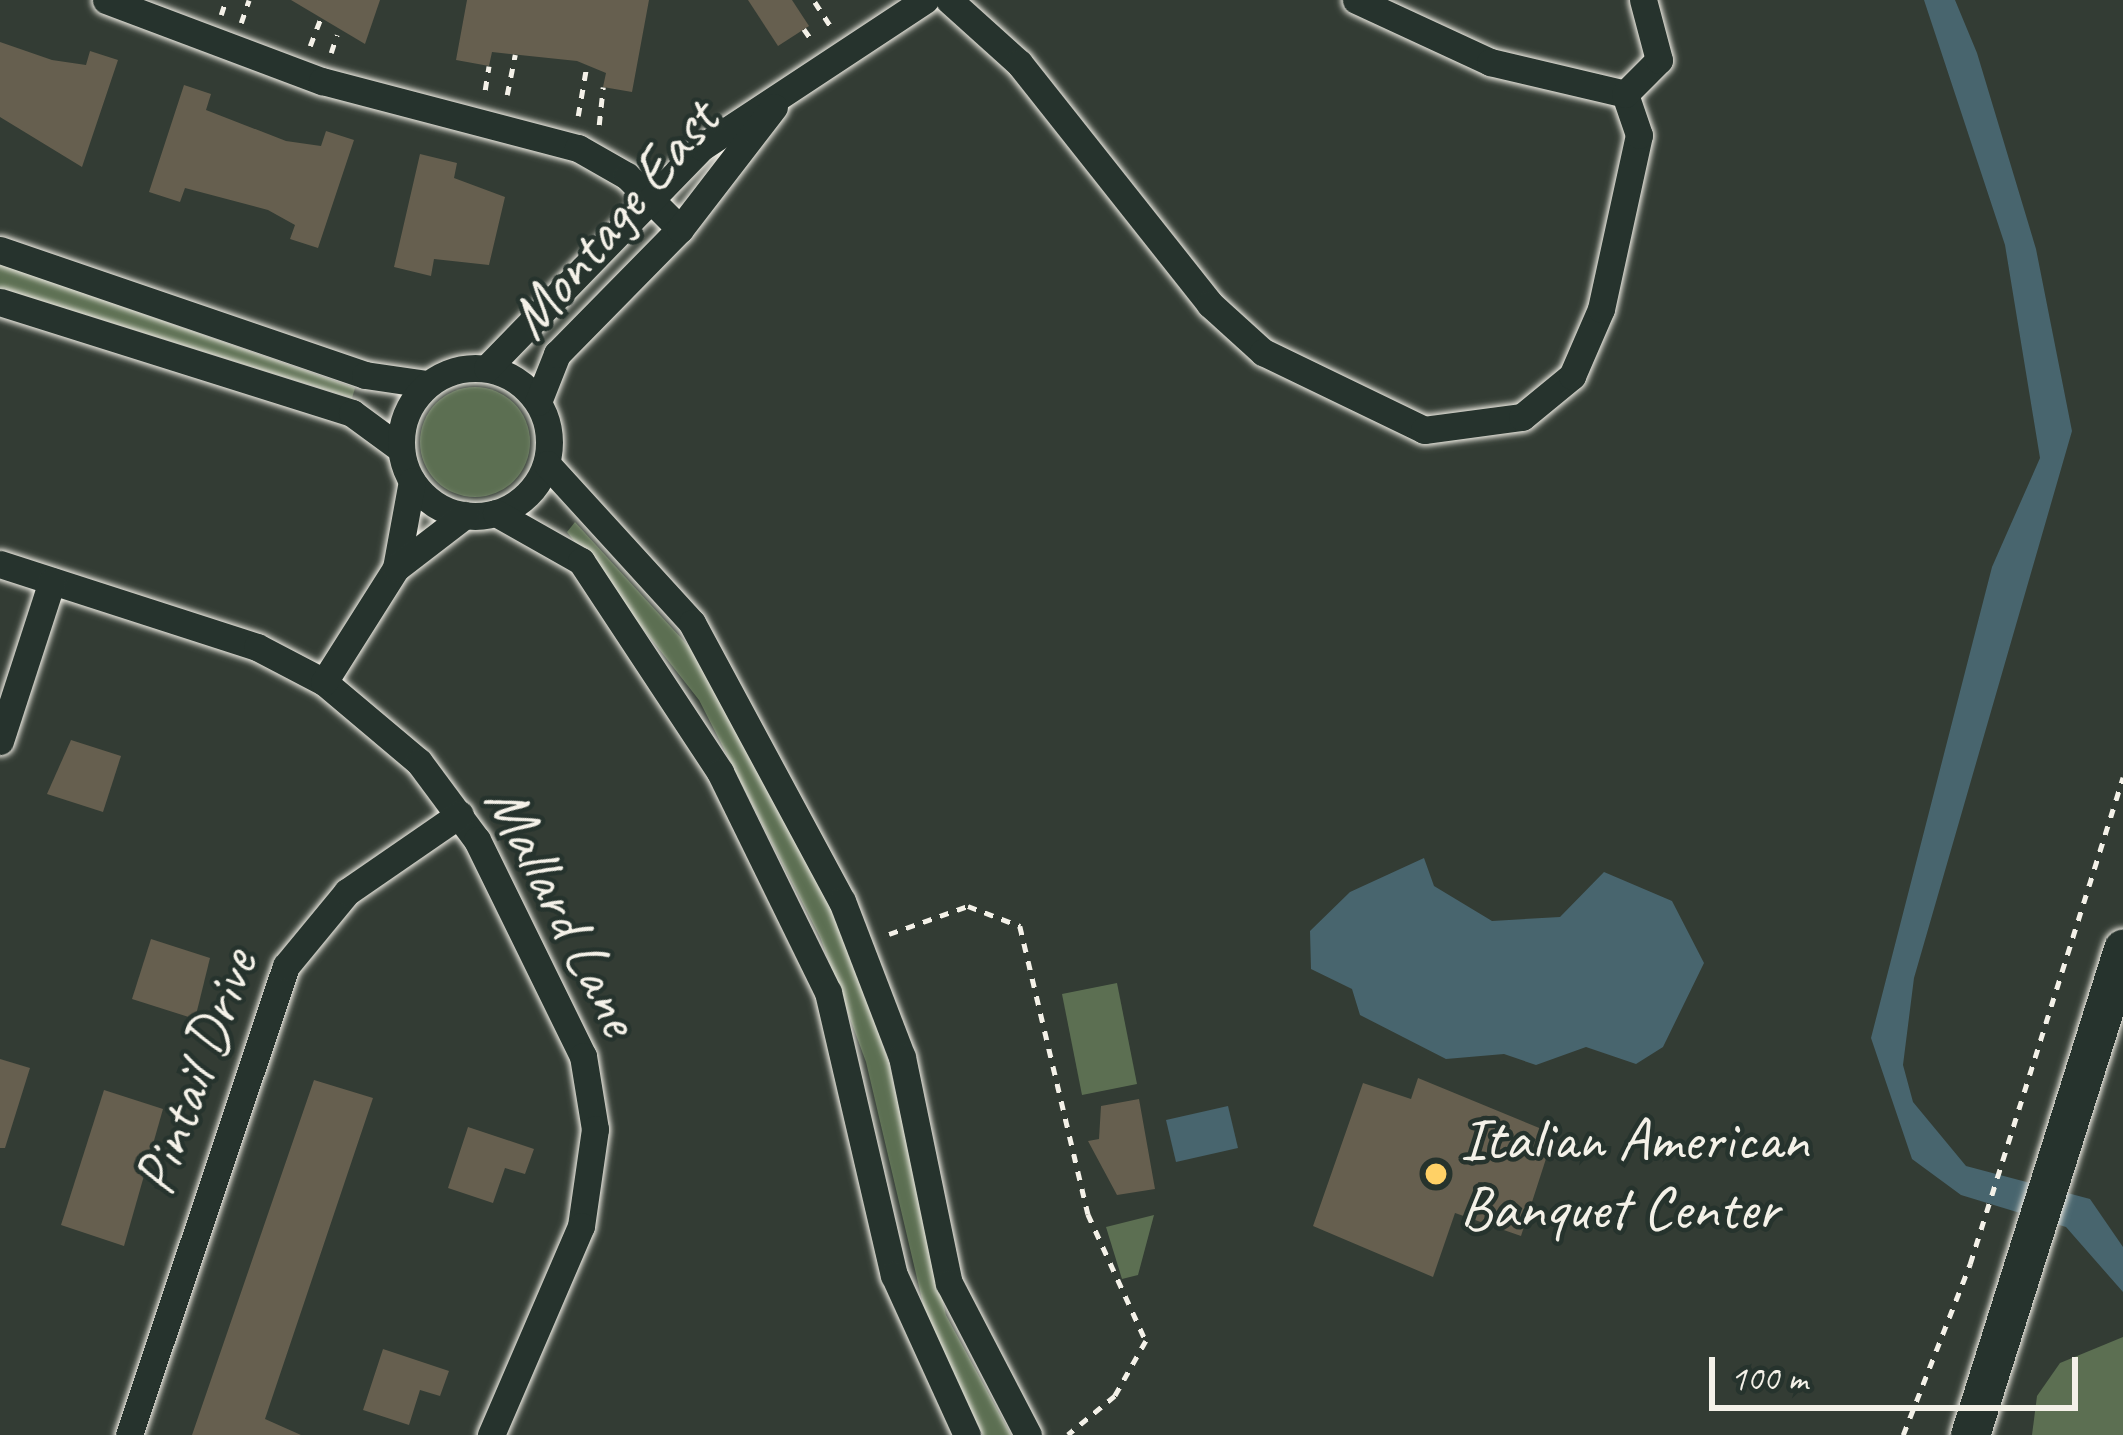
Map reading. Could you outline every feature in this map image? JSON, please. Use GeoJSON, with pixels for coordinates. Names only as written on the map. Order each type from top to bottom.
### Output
{"type":"FeatureCollection","features":[{"type":"Feature","properties":{"kind":"main road"},"geometry":{"type":"LineString","coordinates":[[1970,1435],[2023,1246],[2123,950]]}},
{"type":"Feature","properties":{"kind":"street"},"geometry":{"type":"LineString","coordinates":[[106,0],[322,81],[548,137],[646,194],[680,229]]}},
{"type":"Feature","properties":{"kind":"street","name":"Montage East"},"geometry":{"type":"LineString","coordinates":[[487,368],[646,194],[728,128],[774,107],[925,0]]}},
{"type":"Feature","properties":{"kind":"street"},"geometry":{"type":"LineString","coordinates":[[949,0],[1019,63],[1210,304],[1263,352],[1424,430],[1522,417],[1572,376],[1601,309],[1639,135],[1625,94]]}},
{"type":"Feature","properties":{"kind":"street"},"geometry":{"type":"LineString","coordinates":[[1356,0],[1490,62],[1625,94]]}},
{"type":"Feature","properties":{"kind":"street"},"geometry":{"type":"LineString","coordinates":[[1625,94],[1659,60],[1643,0]]}},
{"type":"Feature","properties":{"kind":"street","name":"Montage East"},"geometry":{"type":"LineString","coordinates":[[538,402],[568,341],[680,229],[774,107]]}},
{"type":"Feature","properties":{"kind":"street"},"geometry":{"type":"LineString","coordinates":[[0,250],[365,375],[427,385],[487,368],[538,402],[547,464],[692,623],[842,901],[902,1057],[950,1283],[1028,1435]]}},
{"type":"Feature","properties":{"kind":"street"},"geometry":{"type":"LineString","coordinates":[[0,302],[352,413],[401,449]]}},
{"type":"Feature","properties":{"kind":"street"},"geometry":{"type":"LineString","coordinates":[[396,568],[412,481],[401,449],[406,413],[427,385]]}},
{"type":"Feature","properties":{"kind":"street"},"geometry":{"type":"LineString","coordinates":[[324,682],[396,568],[465,515],[496,513],[532,489],[547,464]]}},
{"type":"Feature","properties":{"kind":"street"},"geometry":{"type":"LineString","coordinates":[[412,481],[465,515]]}},
{"type":"Feature","properties":{"kind":"street"},"geometry":{"type":"LineString","coordinates":[[496,513],[581,560],[730,791],[828,992],[894,1275],[967,1435]]}},
{"type":"Feature","properties":{"kind":"street","name":"Mallard Lane"},"geometry":{"type":"LineString","coordinates":[[0,564],[257,647],[324,682],[391,734],[460,814],[567,1017],[595,1129],[581,1226],[491,1435]]}},
{"type":"Feature","properties":{"kind":"street"},"geometry":{"type":"LineString","coordinates":[[0,740],[52,581]]}},
{"type":"Feature","properties":{"kind":"street","name":"Pintail Drive"},"geometry":{"type":"LineString","coordinates":[[129,1435],[286,965],[347,892],[460,814]]}},
{"type":"Feature","properties":{"kind":"path"},"geometry":{"type":"LineString","coordinates":[[221,14],[226,0]]}},
{"type":"Feature","properties":{"kind":"path"},"geometry":{"type":"LineString","coordinates":[[241,23],[249,0]]}},
{"type":"Feature","properties":{"kind":"path"},"geometry":{"type":"LineString","coordinates":[[815,2],[833,30]]}},
{"type":"Feature","properties":{"kind":"path"},"geometry":{"type":"LineString","coordinates":[[310,46],[322,14]]}},
{"type":"Feature","properties":{"kind":"path"},"geometry":{"type":"LineString","coordinates":[[804,29],[813,42]]}},
{"type":"Feature","properties":{"kind":"path"},"geometry":{"type":"LineString","coordinates":[[331,52],[337,34]]}},
{"type":"Feature","properties":{"kind":"path"},"geometry":{"type":"LineString","coordinates":[[507,95],[515,56]]}},
{"type":"Feature","properties":{"kind":"path"},"geometry":{"type":"LineString","coordinates":[[485,90],[489,66]]}},
{"type":"Feature","properties":{"kind":"path"},"geometry":{"type":"LineString","coordinates":[[578,116],[586,69]]}},
{"type":"Feature","properties":{"kind":"path"},"geometry":{"type":"LineString","coordinates":[[599,125],[603,87]]}},
{"type":"Feature","properties":{"kind":"path"},"geometry":{"type":"LineString","coordinates":[[1903,1435],[1978,1234],[2123,777]]}},
{"type":"Feature","properties":{"kind":"path"},"geometry":{"type":"LineString","coordinates":[[890,934],[968,906],[1020,926],[1088,1214],[1146,1341],[1115,1396],[1068,1435]]}},
{"type":"Feature","properties":{"kind":"green space"},"geometry":{"type":"Polygon","coordinates":[[[0,264],[355,388],[352,398],[0,288],[0,264]]]}},
{"type":"Feature","properties":{"kind":"green space"},"geometry":{"type":"Polygon","coordinates":[[[475,387],[496,391],[514,403],[526,421],[530,442],[526,463],[514,481],[496,493],[475,497],[454,493],[436,481],[424,463],[420,442],[424,421],[436,403],[454,391],[475,387]]]}},
{"type":"Feature","properties":{"kind":"green space"},"geometry":{"type":"Polygon","coordinates":[[[575,522],[694,652],[846,937],[889,1063],[946,1315],[1011,1435],[983,1435],[929,1329],[866,1062],[820,937],[699,700],[567,532],[575,522]]]}},
{"type":"Feature","properties":{"kind":"green space"},"geometry":{"type":"Polygon","coordinates":[[[1117,983],[1137,1084],[1082,1095],[1062,994],[1117,983]]]}},
{"type":"Feature","properties":{"kind":"green space"},"geometry":{"type":"Polygon","coordinates":[[[1154,1215],[1138,1275],[1122,1279],[1106,1227],[1154,1215]]]}},
{"type":"Feature","properties":{"kind":"green space"},"geometry":{"type":"Polygon","coordinates":[[[2123,1337],[2123,1435],[2032,1435],[2037,1396],[2060,1363],[2123,1337]]]}},
{"type":"Feature","properties":{"kind":"water"},"geometry":{"type":"Polygon","coordinates":[[[1924,0],[1955,0],[1977,53],[2036,249],[2072,431],[1914,978],[1903,1065],[1913,1102],[1966,1166],[2090,1199],[2123,1247],[2123,1292],[2066,1227],[1961,1195],[1912,1159],[1871,1038],[1992,567],[2040,458],[2005,245],[1924,0]]]}},
{"type":"Feature","properties":{"kind":"water"},"geometry":{"type":"Polygon","coordinates":[[[1424,858],[1434,886],[1492,921],[1560,917],[1604,872],[1672,901],[1704,963],[1663,1047],[1636,1064],[1586,1047],[1536,1065],[1504,1054],[1446,1059],[1360,1015],[1352,989],[1311,969],[1310,931],[1350,892],[1424,858]]]}},
{"type":"Feature","properties":{"kind":"water"},"geometry":{"type":"Polygon","coordinates":[[[1228,1106],[1238,1148],[1176,1162],[1166,1120],[1228,1106]]]}},
{"type":"Feature","properties":{"kind":"building"},"geometry":{"type":"Polygon","coordinates":[[[291,0],[380,0],[365,44],[291,0]]]}},
{"type":"Feature","properties":{"kind":"building"},"geometry":{"type":"Polygon","coordinates":[[[467,0],[649,0],[632,92],[603,87],[606,73],[577,61],[492,52],[489,66],[456,60],[467,0]]]}},
{"type":"Feature","properties":{"kind":"building"},"geometry":{"type":"Polygon","coordinates":[[[748,0],[792,0],[809,26],[778,46],[748,0]]]}},
{"type":"Feature","properties":{"kind":"building"},"geometry":{"type":"Polygon","coordinates":[[[0,42],[52,60],[86,65],[90,51],[118,60],[82,167],[0,117],[0,42]]]}},
{"type":"Feature","properties":{"kind":"building"},"geometry":{"type":"Polygon","coordinates":[[[184,85],[211,94],[206,110],[286,141],[321,146],[326,131],[354,140],[318,248],[290,239],[295,225],[268,210],[185,188],[180,202],[149,192],[184,85]]]}},
{"type":"Feature","properties":{"kind":"building"},"geometry":{"type":"Polygon","coordinates":[[[420,154],[457,163],[454,178],[505,197],[489,265],[434,259],[431,276],[394,267],[420,154]]]}},
{"type":"Feature","properties":{"kind":"building"},"geometry":{"type":"Polygon","coordinates":[[[71,740],[121,756],[103,812],[47,794],[71,740]]]}},
{"type":"Feature","properties":{"kind":"building"},"geometry":{"type":"Polygon","coordinates":[[[151,939],[210,958],[195,1019],[132,999],[151,939]]]}},
{"type":"Feature","properties":{"kind":"building"},"geometry":{"type":"Polygon","coordinates":[[[0,1059],[30,1068],[5,1148],[0,1148],[0,1059]]]}},
{"type":"Feature","properties":{"kind":"building","name":"Italian American Banquet Center"},"geometry":{"type":"Polygon","coordinates":[[[1418,1078],[1554,1134],[1521,1236],[1455,1213],[1433,1277],[1313,1226],[1363,1083],[1411,1099],[1418,1078]]]}},
{"type":"Feature","properties":{"kind":"building"},"geometry":{"type":"Polygon","coordinates":[[[314,1080],[373,1098],[265,1419],[301,1435],[192,1435],[314,1080]]]}},
{"type":"Feature","properties":{"kind":"building"},"geometry":{"type":"Polygon","coordinates":[[[104,1090],[163,1109],[124,1246],[61,1225],[104,1090]]]}},
{"type":"Feature","properties":{"kind":"building"},"geometry":{"type":"Polygon","coordinates":[[[1139,1099],[1155,1189],[1117,1195],[1088,1141],[1099,1139],[1101,1106],[1139,1099]]]}},
{"type":"Feature","properties":{"kind":"building"},"geometry":{"type":"Polygon","coordinates":[[[468,1127],[534,1149],[525,1174],[505,1168],[493,1203],[448,1188],[468,1127]]]}},
{"type":"Feature","properties":{"kind":"building"},"geometry":{"type":"Polygon","coordinates":[[[383,1349],[449,1371],[440,1396],[420,1390],[409,1425],[363,1410],[383,1349]]]}},
{"type":"Feature","properties":{"kind":"place","name":"Italian American Banquet Center"},"geometry":{"type":"Point","coordinates":[1436,1174]}}]}
